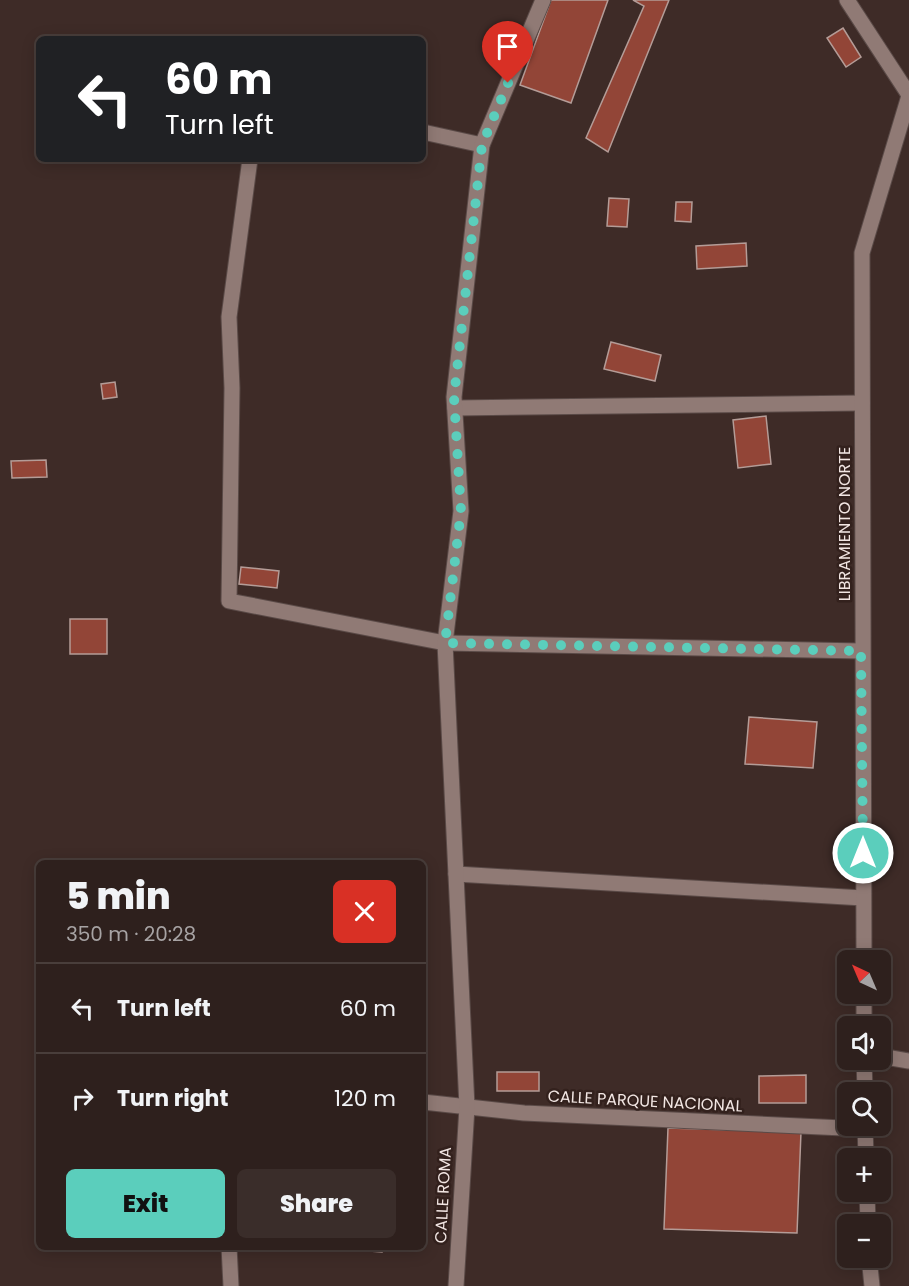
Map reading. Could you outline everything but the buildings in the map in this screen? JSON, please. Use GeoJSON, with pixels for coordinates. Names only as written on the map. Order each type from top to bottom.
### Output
{"type":"FeatureCollection","features":[{"type":"Feature","properties":{"kind":"street","name":"CALLE ROMA"},"geometry":{"type":"LineString","coordinates":[[456,1286],[467,1107],[445,643],[461,511],[455,408],[482,145],[543,0]]}},
{"type":"Feature","properties":{"kind":"street"},"geometry":{"type":"LineString","coordinates":[[847,0],[909,95]]}},
{"type":"Feature","properties":{"kind":"street","name":"LIBRAMIENTO NORTE"},"geometry":{"type":"LineString","coordinates":[[864,950],[861,651],[862,253],[909,95]]}},
{"type":"Feature","properties":{"kind":"street"},"geometry":{"type":"LineString","coordinates":[[426,133],[482,145]]}},
{"type":"Feature","properties":{"kind":"street"},"geometry":{"type":"LineString","coordinates":[[250,162],[229,317],[232,388],[229,601],[445,643],[861,651]]}},
{"type":"Feature","properties":{"kind":"street"},"geometry":{"type":"LineString","coordinates":[[455,408],[862,403]]}},
{"type":"Feature","properties":{"kind":"street"},"geometry":{"type":"LineString","coordinates":[[456,874],[863,898]]}},
{"type":"Feature","properties":{"kind":"street"},"geometry":{"type":"LineString","coordinates":[[891,1058],[909,1061]]}},
{"type":"Feature","properties":{"kind":"street","name":"CALLE PARQUE NACIONAL"},"geometry":{"type":"LineString","coordinates":[[426,1102],[525,1113],[837,1126]]}},
{"type":"Feature","properties":{"kind":"street"},"geometry":{"type":"LineString","coordinates":[[229,1250],[231,1286]]}},
{"type":"Feature","properties":{"kind":"street"},"geometry":{"type":"LineString","coordinates":[[866,1286],[868,1268]]}},
{"type":"Feature","properties":{"kind":"street"},"geometry":{"type":"LineString","coordinates":[[870,1268],[872,1286]]}},
{"type":"Feature","properties":{"kind":"route"},"geometry":{"type":"LineString","coordinates":[[508,83],[482,145],[454,397],[461,511],[445,643],[861,651],[863,853]]}}]}
